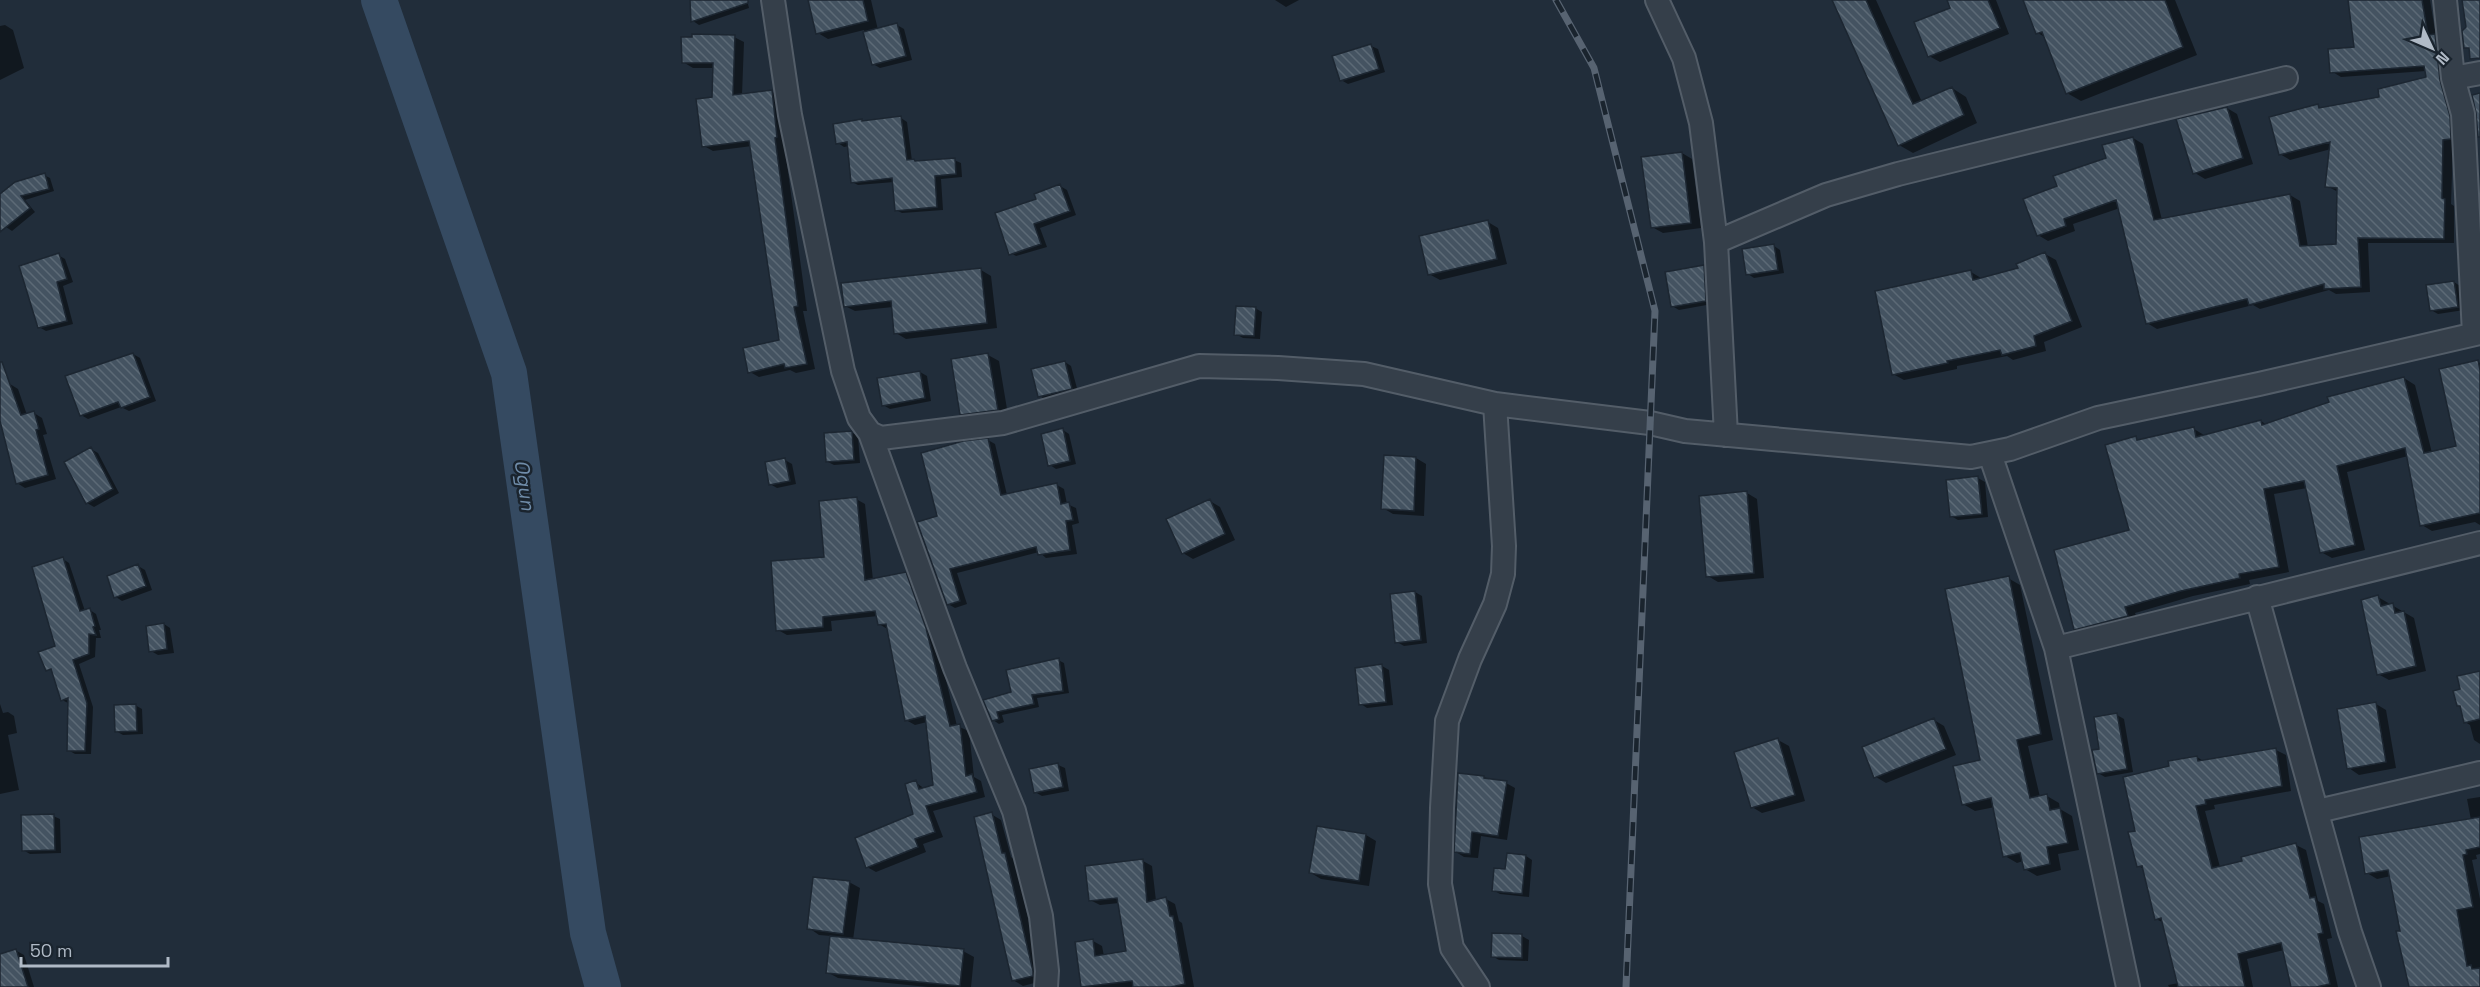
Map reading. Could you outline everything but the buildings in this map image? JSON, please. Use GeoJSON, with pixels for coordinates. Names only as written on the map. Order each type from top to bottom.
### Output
{"type":"FeatureCollection","features":[{"type":"Feature","properties":{"kind":"street"},"geometry":{"type":"LineString","coordinates":[[773,0],[790,115],[843,371],[859,418],[870,433],[955,668],[1014,811],[1041,916],[1047,971],[1046,987]]}},
{"type":"Feature","properties":{"kind":"street"},"geometry":{"type":"LineString","coordinates":[[1657,0],[1684,58],[1701,123],[1716,242],[1726,435]]}},
{"type":"Feature","properties":{"kind":"street"},"geometry":{"type":"LineString","coordinates":[[870,433],[881,438],[1003,423],[1199,366],[1278,368],[1364,374],[1495,404],[1650,423],[1685,431],[1971,456],[1990,454],[2098,418],[2477,334],[2463,114],[2453,78],[2445,0]]}},
{"type":"Feature","properties":{"kind":"street"},"geometry":{"type":"LineString","coordinates":[[2453,78],[2480,73]]}},
{"type":"Feature","properties":{"kind":"street"},"geometry":{"type":"LineString","coordinates":[[1716,242],[1826,195],[2286,78]]}},
{"type":"Feature","properties":{"kind":"street"},"geometry":{"type":"LineString","coordinates":[[1478,987],[1452,948],[1440,884],[1442,808],[1447,721],[1470,659],[1495,604],[1503,574],[1504,546],[1495,404]]}},
{"type":"Feature","properties":{"kind":"street"},"geometry":{"type":"LineString","coordinates":[[1990,454],[2056,648],[2128,987]]}},
{"type":"Feature","properties":{"kind":"street"},"geometry":{"type":"LineString","coordinates":[[2056,648],[2480,543]]}},
{"type":"Feature","properties":{"kind":"street"},"geometry":{"type":"LineString","coordinates":[[2257,597],[2350,932],[2369,987]]}},
{"type":"Feature","properties":{"kind":"street"},"geometry":{"type":"LineString","coordinates":[[2318,811],[2480,773]]}},
{"type":"Feature","properties":{"kind":"waterway","name":"Ogun"},"geometry":{"type":"LineString","coordinates":[[379,0],[509,373],[588,933],[603,987]]}},
{"type":"Feature","properties":{"kind":"railway"},"geometry":{"type":"LineString","coordinates":[[1556,0],[1594,68],[1655,311],[1626,987]]}}]}
